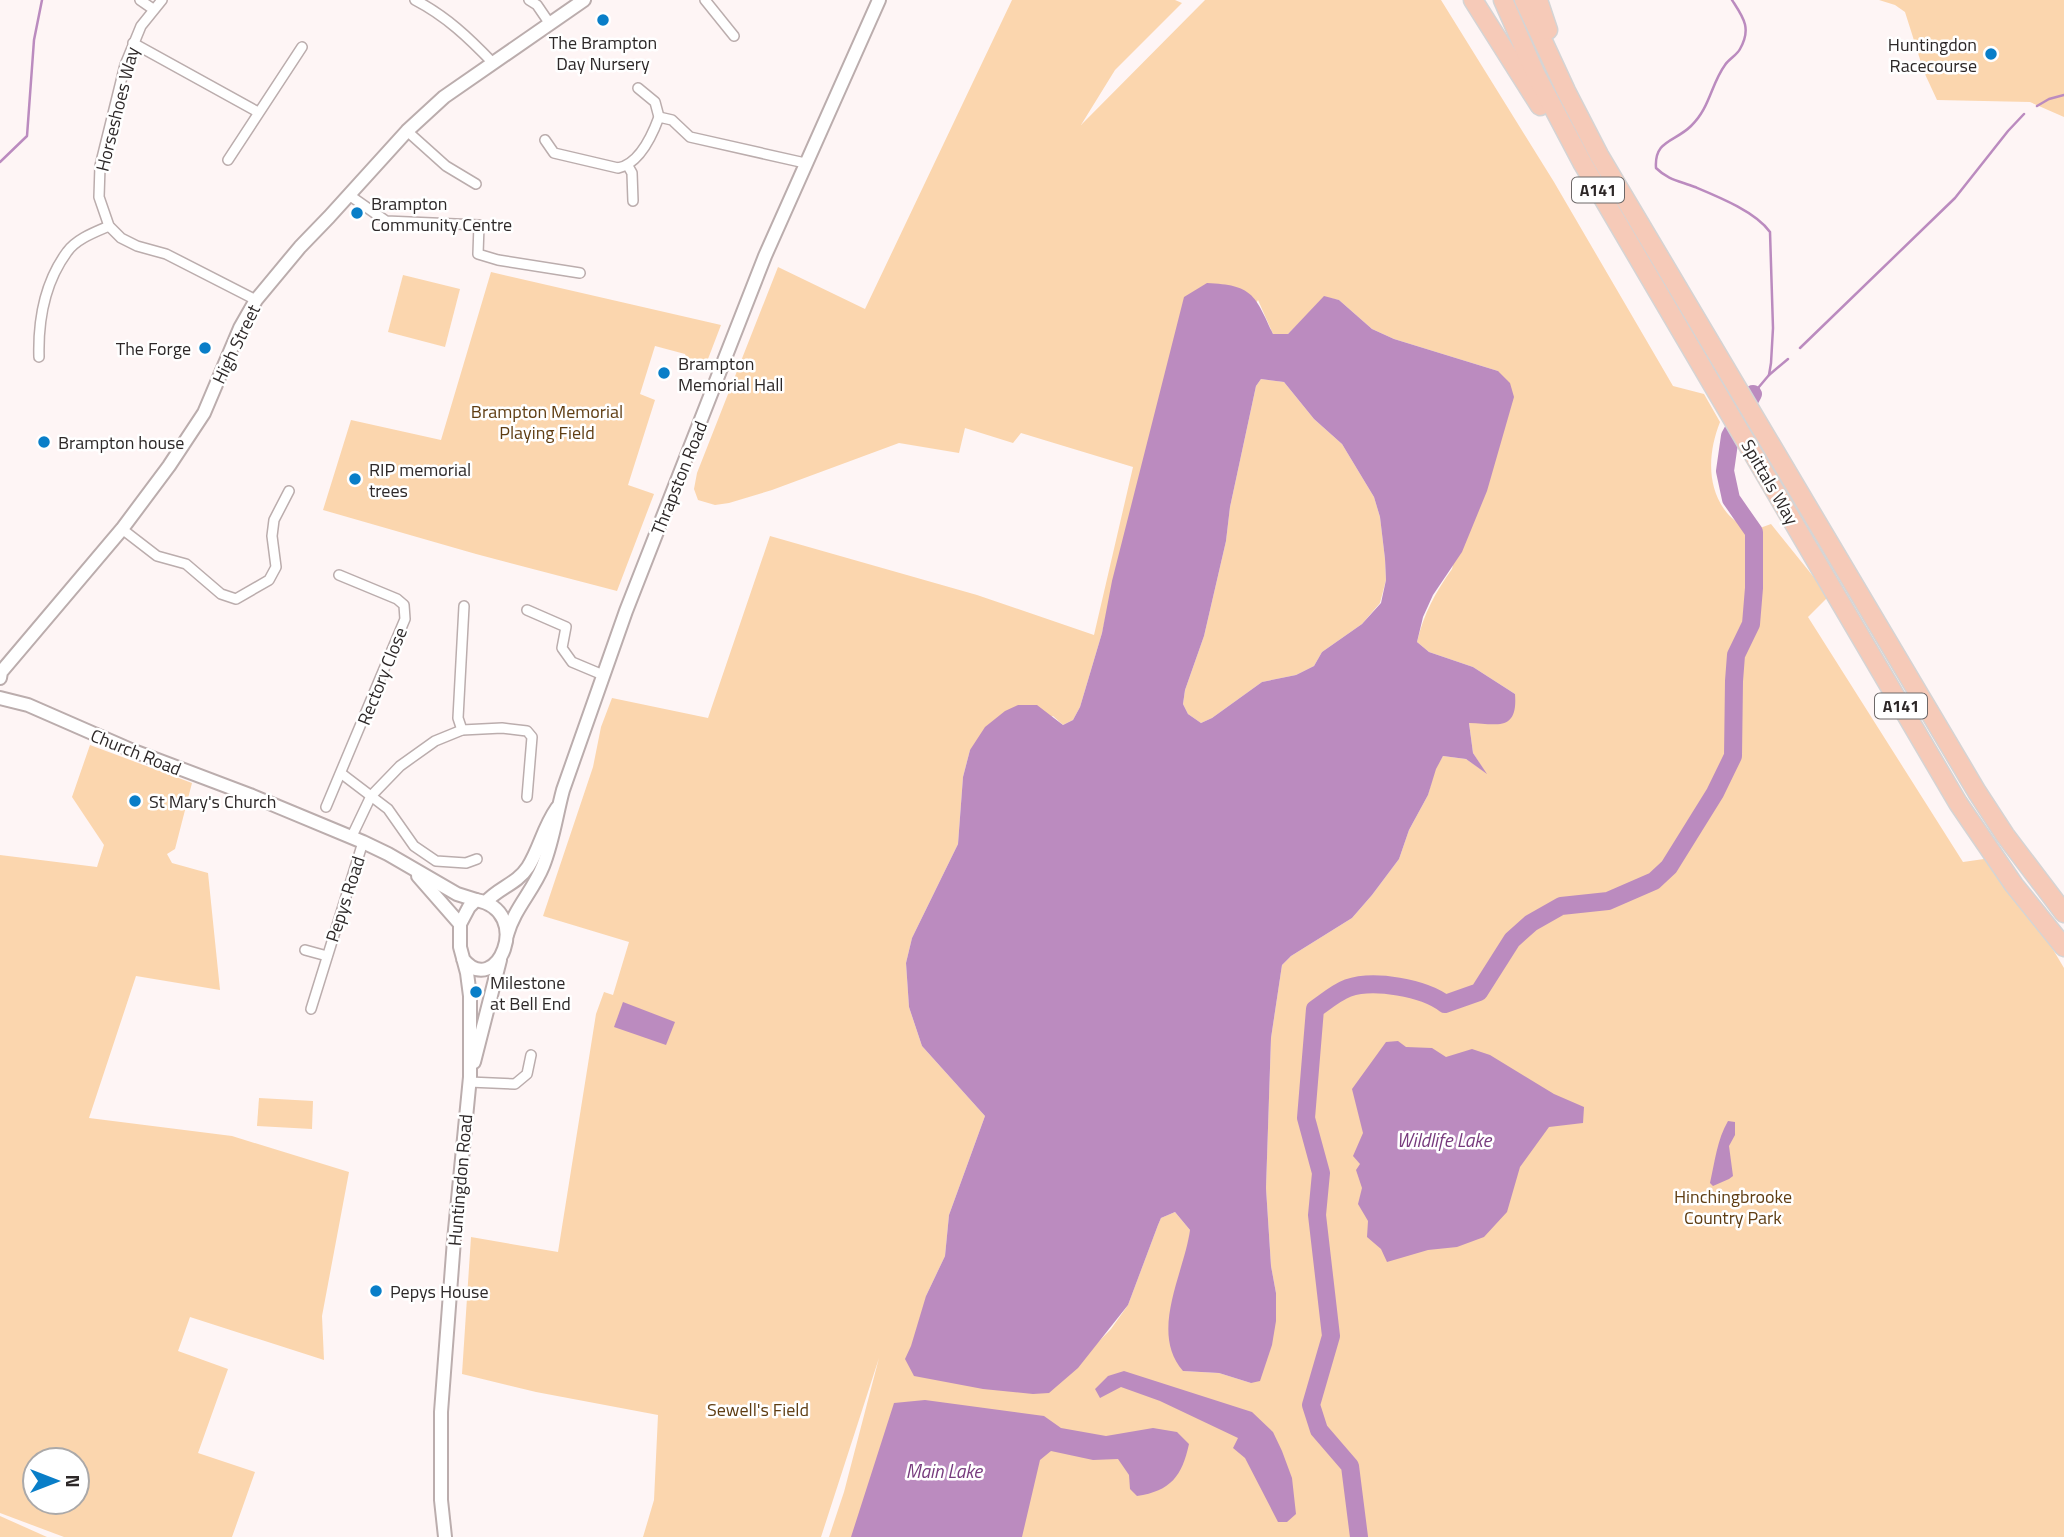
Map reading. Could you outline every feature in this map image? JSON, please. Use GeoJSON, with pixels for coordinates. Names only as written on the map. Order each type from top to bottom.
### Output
{"type":"FeatureCollection","features":[{"type":"Feature","properties":{"kind":"highway"},"geometry":{"type":"LineString","coordinates":[[1473,0],[1568,154],[1608,207]]}},
{"type":"Feature","properties":{"kind":"highway","name":"Spittals Way"},"geometry":{"type":"LineString","coordinates":[[1503,0],[1559,120],[1608,207],[1958,803],[2014,885],[2064,947]]}},
{"type":"Feature","properties":{"kind":"highway","name":"Spittals Way"},"geometry":{"type":"LineString","coordinates":[[1524,0],[1599,155],[1976,792],[2064,913]]}},
{"type":"Feature","properties":{"kind":"highway"},"geometry":{"type":"LineString","coordinates":[[1538,0],[1599,155]]}},
{"type":"Feature","properties":{"kind":"main road","name":"High Street"},"geometry":{"type":"LineString","coordinates":[[0,678],[1,672],[122,529],[169,466],[204,413],[240,328],[256,300],[300,247],[407,131],[444,97],[584,0]]}},
{"type":"Feature","properties":{"kind":"main road","name":"Thrapston Road"},"geometry":{"type":"LineString","coordinates":[[469,1080],[512,917],[543,867],[556,827],[558,807],[603,675],[765,256],[879,0]]}},
{"type":"Feature","properties":{"kind":"main road","name":"Church Road"},"geometry":{"type":"LineString","coordinates":[[0,698],[28,705],[79,729],[250,795],[357,840]]}},
{"type":"Feature","properties":{"kind":"main road","name":"Thrapston Road"},"geometry":{"type":"LineString","coordinates":[[460,924],[469,907],[511,885],[529,865],[546,824],[558,807]]}},
{"type":"Feature","properties":{"kind":"main road"},"geometry":{"type":"LineString","coordinates":[[357,840],[457,894],[481,901],[502,914],[507,935]]}},
{"type":"Feature","properties":{"kind":"main road"},"geometry":{"type":"LineString","coordinates":[[411,868],[460,924],[460,947],[470,996],[469,1080]]}},
{"type":"Feature","properties":{"kind":"main road"},"geometry":{"type":"LineString","coordinates":[[463,959],[471,968],[480,971],[490,969],[500,960]]}},
{"type":"Feature","properties":{"kind":"main road","name":"Huntingdon Road"},"geometry":{"type":"LineString","coordinates":[[445,1537],[441,1500],[441,1412],[469,1080]]}},
{"type":"Feature","properties":{"kind":"street"},"geometry":{"type":"LineString","coordinates":[[141,0],[153,9]]}},
{"type":"Feature","properties":{"kind":"street","name":"Horseshoes Way"},"geometry":{"type":"LineString","coordinates":[[109,226],[99,197],[100,166],[133,43],[153,9],[162,0]]}},
{"type":"Feature","properties":{"kind":"street"},"geometry":{"type":"LineString","coordinates":[[415,0],[460,29],[493,63]]}},
{"type":"Feature","properties":{"kind":"street"},"geometry":{"type":"LineString","coordinates":[[529,0],[537,5],[550,24]]}},
{"type":"Feature","properties":{"kind":"street"},"geometry":{"type":"LineString","coordinates":[[705,0],[734,36]]}},
{"type":"Feature","properties":{"kind":"street"},"geometry":{"type":"LineString","coordinates":[[133,43],[258,112]]}},
{"type":"Feature","properties":{"kind":"street"},"geometry":{"type":"LineString","coordinates":[[228,160],[302,47]]}},
{"type":"Feature","properties":{"kind":"street"},"geometry":{"type":"LineString","coordinates":[[545,140],[554,153],[618,168],[628,166],[642,149],[659,117],[655,102],[638,88]]}},
{"type":"Feature","properties":{"kind":"street"},"geometry":{"type":"LineString","coordinates":[[659,117],[672,120],[690,137],[805,163]]}},
{"type":"Feature","properties":{"kind":"street"},"geometry":{"type":"LineString","coordinates":[[407,131],[446,166],[477,184]]}},
{"type":"Feature","properties":{"kind":"street"},"geometry":{"type":"LineString","coordinates":[[628,166],[632,173],[633,201]]}},
{"type":"Feature","properties":{"kind":"street"},"geometry":{"type":"LineString","coordinates":[[349,195],[386,221],[479,225],[478,254],[498,260],[580,273]]}},
{"type":"Feature","properties":{"kind":"street"},"geometry":{"type":"LineString","coordinates":[[39,357],[38,335],[44,300],[62,261],[68,250],[91,234],[109,226],[121,238],[137,246],[166,254],[256,300]]}},
{"type":"Feature","properties":{"kind":"street"},"geometry":{"type":"LineString","coordinates":[[122,529],[157,556],[186,564],[221,594],[236,599],[269,580],[276,567],[272,536],[274,520],[289,491]]}},
{"type":"Feature","properties":{"kind":"street","name":"Rectory Close"},"geometry":{"type":"LineString","coordinates":[[326,807],[405,619],[404,605],[397,598],[339,575]]}},
{"type":"Feature","properties":{"kind":"street"},"geometry":{"type":"LineString","coordinates":[[464,606],[458,718],[462,730],[502,728],[527,732],[532,737],[527,797]]}},
{"type":"Feature","properties":{"kind":"street"},"geometry":{"type":"LineString","coordinates":[[527,610],[566,627],[562,648],[572,662],[603,675]]}},
{"type":"Feature","properties":{"kind":"street","name":"Pepys Road"},"geometry":{"type":"LineString","coordinates":[[311,1009],[357,840],[372,796],[400,766],[435,741],[462,730]]}},
{"type":"Feature","properties":{"kind":"street"},"geometry":{"type":"LineString","coordinates":[[342,774],[388,809],[414,846],[436,861],[466,863],[477,859]]}},
{"type":"Feature","properties":{"kind":"street","name":"Pepys Road"},"geometry":{"type":"LineString","coordinates":[[304,950],[327,956]]}},
{"type":"Feature","properties":{"kind":"street"},"geometry":{"type":"LineString","coordinates":[[469,1080],[515,1084],[527,1074],[531,1055]]}},
{"type":"Feature","properties":{"kind":"green space"},"geometry":{"type":"Polygon","coordinates":[[[1012,0],[1175,0],[1182,3],[1115,70],[1081,125],[1205,0],[1441,0],[1554,182],[1673,386],[1704,394],[1720,422],[1713,444],[1711,466],[1714,488],[1724,509],[1749,532],[1771,524],[1829,596],[1808,617],[1963,862],[1984,859],[2045,936],[2064,968],[2064,1537],[829,1537],[844,1492],[879,1358],[821,1537],[643,1537],[654,1500],[658,1415],[536,1392],[462,1374],[471,1237],[558,1252],[596,1014],[604,992],[613,995],[629,942],[543,916],[593,767],[601,727],[612,698],[708,718],[770,536],[977,595],[1094,635],[1133,467],[1021,433],[1013,443],[965,428],[959,453],[899,443],[729,503],[715,505],[698,500],[694,489],[697,473],[778,267],[865,309],[1012,0]],[[1324,297],[1288,334],[1273,334],[1258,300],[1127,525],[1102,633],[1080,707],[1073,720],[1063,725],[1053,716],[970,750],[963,777],[958,844],[912,938],[906,963],[909,1007],[922,1046],[985,1116],[949,1215],[945,1256],[926,1296],[1054,1387],[1111,1329],[1128,1305],[1161,1218],[1175,1212],[1190,1230],[1183,1371],[1219,1373],[1251,1383],[1276,1293],[1271,1266],[1266,1188],[1271,1038],[1282,965],[1291,956],[1352,918],[1372,895],[1399,859],[1409,830],[1428,795],[1435,769],[1443,756],[1466,759],[1485,772],[1473,753],[1469,723],[1515,694],[1473,667],[1429,652],[1417,642],[1431,604],[1452,569],[1498,371],[1394,339],[1372,329],[1339,300],[1324,297]]]}},
{"type":"Feature","properties":{"kind":"green space","name":"Huntingdon Racecourse"},"geometry":{"type":"Polygon","coordinates":[[[1879,0],[2064,0],[2064,117],[2030,102],[1937,100],[1924,72],[1905,12],[1895,5],[1879,0]]]}},
{"type":"Feature","properties":{"kind":"green space","name":"Brampton Memorial Playing Field"},"geometry":{"type":"Polygon","coordinates":[[[491,272],[721,325],[703,372],[691,368],[685,354],[655,346],[640,394],[655,400],[628,485],[654,494],[617,591],[323,510],[351,420],[441,440],[491,272]]]}},
{"type":"Feature","properties":{"kind":"green space"},"geometry":{"type":"Polygon","coordinates":[[[403,275],[460,289],[445,347],[388,332],[403,275]]]}},
{"type":"Feature","properties":{"kind":"green space"},"geometry":{"type":"Polygon","coordinates":[[[1261,379],[1284,382],[1314,419],[1342,444],[1374,497],[1380,517],[1386,580],[1380,603],[1362,624],[1322,652],[1314,666],[1296,675],[1262,682],[1201,723],[1188,714],[1183,704],[1185,690],[1204,636],[1226,541],[1230,507],[1256,386],[1261,379]]]}},
{"type":"Feature","properties":{"kind":"green space"},"geometry":{"type":"Polygon","coordinates":[[[90,745],[192,783],[175,849],[167,854],[172,863],[208,873],[220,990],[136,976],[89,1118],[232,1136],[349,1172],[322,1316],[324,1360],[190,1317],[178,1351],[228,1369],[198,1453],[255,1472],[232,1537],[64,1537],[0,1513],[0,855],[97,867],[104,845],[72,797],[90,745]]]}},
{"type":"Feature","properties":{"kind":"green space"},"geometry":{"type":"Polygon","coordinates":[[[259,1098],[313,1101],[312,1129],[257,1126],[259,1098]]]}},
{"type":"Feature","properties":{"kind":"green space"},"geometry":{"type":"Polygon","coordinates":[[[0,1516],[47,1537],[0,1537],[0,1516]]]}},
{"type":"Feature","properties":{"kind":"water"},"geometry":{"type":"Polygon","coordinates":[[[1207,283],[1234,286],[1256,301],[1273,334],[1288,334],[1324,296],[1339,300],[1372,329],[1394,339],[1498,371],[1510,383],[1514,397],[1487,491],[1462,552],[1433,595],[1423,617],[1417,642],[1429,652],[1473,667],[1515,694],[1513,715],[1504,723],[1469,723],[1473,753],[1487,774],[1466,759],[1443,756],[1428,795],[1409,830],[1399,859],[1372,895],[1352,918],[1291,956],[1282,965],[1271,1038],[1266,1188],[1276,1321],[1272,1345],[1260,1381],[1251,1383],[1219,1373],[1183,1371],[1173,1356],[1169,1321],[1190,1230],[1175,1212],[1161,1218],[1128,1305],[1078,1368],[1049,1393],[983,1389],[914,1376],[905,1359],[926,1296],[945,1256],[949,1215],[985,1116],[922,1046],[909,1007],[906,963],[912,938],[958,844],[963,777],[970,750],[985,727],[1005,711],[1018,705],[1037,705],[1063,725],[1073,720],[1080,707],[1102,633],[1112,581],[1184,297],[1207,283]],[[1261,379],[1256,386],[1230,507],[1226,541],[1204,636],[1185,690],[1183,704],[1188,714],[1201,723],[1262,682],[1296,675],[1314,666],[1322,652],[1362,624],[1381,603],[1386,580],[1385,559],[1380,517],[1374,497],[1342,444],[1314,419],[1284,382],[1261,379]]]}},
{"type":"Feature","properties":{"kind":"water"},"geometry":{"type":"Polygon","coordinates":[[[623,1002],[675,1022],[666,1045],[614,1027],[623,1002]]]}},
{"type":"Feature","properties":{"kind":"water","name":"Wildlife Lake"},"geometry":{"type":"Polygon","coordinates":[[[1398,1041],[1406,1047],[1432,1048],[1446,1057],[1472,1049],[1490,1055],[1554,1094],[1584,1107],[1583,1123],[1549,1127],[1520,1167],[1507,1212],[1484,1237],[1457,1247],[1428,1250],[1387,1262],[1381,1249],[1367,1237],[1368,1221],[1358,1204],[1362,1188],[1356,1170],[1360,1164],[1353,1156],[1363,1133],[1352,1089],[1386,1042],[1398,1041]]]}},
{"type":"Feature","properties":{"kind":"water"},"geometry":{"type":"Polygon","coordinates":[[[1728,1121],[1735,1122],[1735,1135],[1729,1146],[1733,1176],[1713,1186],[1710,1183],[1717,1151],[1728,1121]]]}},
{"type":"Feature","properties":{"kind":"water"},"geometry":{"type":"Polygon","coordinates":[[[1124,1371],[1252,1412],[1273,1432],[1282,1451],[1292,1478],[1296,1514],[1287,1522],[1278,1522],[1245,1458],[1233,1448],[1238,1438],[1160,1401],[1121,1387],[1100,1398],[1095,1389],[1108,1376],[1124,1371]]]}},
{"type":"Feature","properties":{"kind":"water","name":"Main Lake"},"geometry":{"type":"Polygon","coordinates":[[[925,1400],[1044,1416],[1061,1428],[1106,1436],[1153,1428],[1177,1432],[1189,1444],[1183,1465],[1167,1486],[1137,1496],[1130,1489],[1129,1475],[1118,1459],[1093,1460],[1051,1451],[1040,1460],[1022,1537],[851,1537],[894,1403],[925,1400]]]}},
{"type":"Feature","properties":{"kind":"waterway"},"geometry":{"type":"LineString","coordinates":[[0,162],[27,136],[34,40],[42,0]]}},
{"type":"Feature","properties":{"kind":"waterway"},"geometry":{"type":"LineString","coordinates":[[1732,0],[1745,23],[1744,42],[1720,72],[1697,119],[1658,152],[1656,168],[1670,178],[1736,206],[1756,218],[1770,232],[1773,328],[1771,363],[1769,375],[1753,394]]}},
{"type":"Feature","properties":{"kind":"waterway"},"geometry":{"type":"LineString","coordinates":[[2037,106],[2064,95]]}},
{"type":"Feature","properties":{"kind":"waterway"},"geometry":{"type":"LineString","coordinates":[[1800,348],[1955,198],[2024,114]]}},
{"type":"Feature","properties":{"kind":"waterway"},"geometry":{"type":"LineString","coordinates":[[1769,375],[1788,359]]}},
{"type":"Feature","properties":{"kind":"waterway"},"geometry":{"type":"LineString","coordinates":[[1359,1537],[1350,1466],[1319,1430],[1311,1405],[1331,1336],[1317,1215],[1321,1173],[1306,1118],[1315,1009],[1340,992],[1359,985],[1385,985],[1412,990],[1425,993],[1445,1004],[1479,992],[1512,940],[1531,923],[1561,906],[1608,901],[1654,881],[1669,867],[1715,793],[1733,756],[1736,655],[1751,624],[1754,532],[1731,499],[1725,471],[1730,436],[1753,394]]}},
{"type":"Feature","properties":{"kind":"place","name":"The Brampton Day Nursery"},"geometry":{"type":"Point","coordinates":[603,20]}},
{"type":"Feature","properties":{"kind":"place","name":"Huntingdon Racecourse"},"geometry":{"type":"Point","coordinates":[1991,54]}},
{"type":"Feature","properties":{"kind":"place","name":"Brampton Community Centre"},"geometry":{"type":"Point","coordinates":[357,213]}},
{"type":"Feature","properties":{"kind":"place","name":"The Forge"},"geometry":{"type":"Point","coordinates":[205,348]}},
{"type":"Feature","properties":{"kind":"place","name":"Brampton Memorial Hall"},"geometry":{"type":"Point","coordinates":[664,373]}},
{"type":"Feature","properties":{"kind":"place","name":"Brampton house"},"geometry":{"type":"Point","coordinates":[44,442]}},
{"type":"Feature","properties":{"kind":"place","name":"RIP memorial trees"},"geometry":{"type":"Point","coordinates":[355,479]}},
{"type":"Feature","properties":{"kind":"place","name":"St Mary's Church"},"geometry":{"type":"Point","coordinates":[135,801]}},
{"type":"Feature","properties":{"kind":"place","name":"Milestone at Bell End"},"geometry":{"type":"Point","coordinates":[476,992]}},
{"type":"Feature","properties":{"kind":"place","name":"Pepys House"},"geometry":{"type":"Point","coordinates":[376,1291]}},
{"type":"Feature","properties":{"kind":"park label","name":"Hinchingbrooke Country Park"},"geometry":{"type":"Point","coordinates":[1733,1206]}},
{"type":"Feature","properties":{"kind":"park label","name":"Sewell's Field"},"geometry":{"type":"Point","coordinates":[758,1409]}}]}
